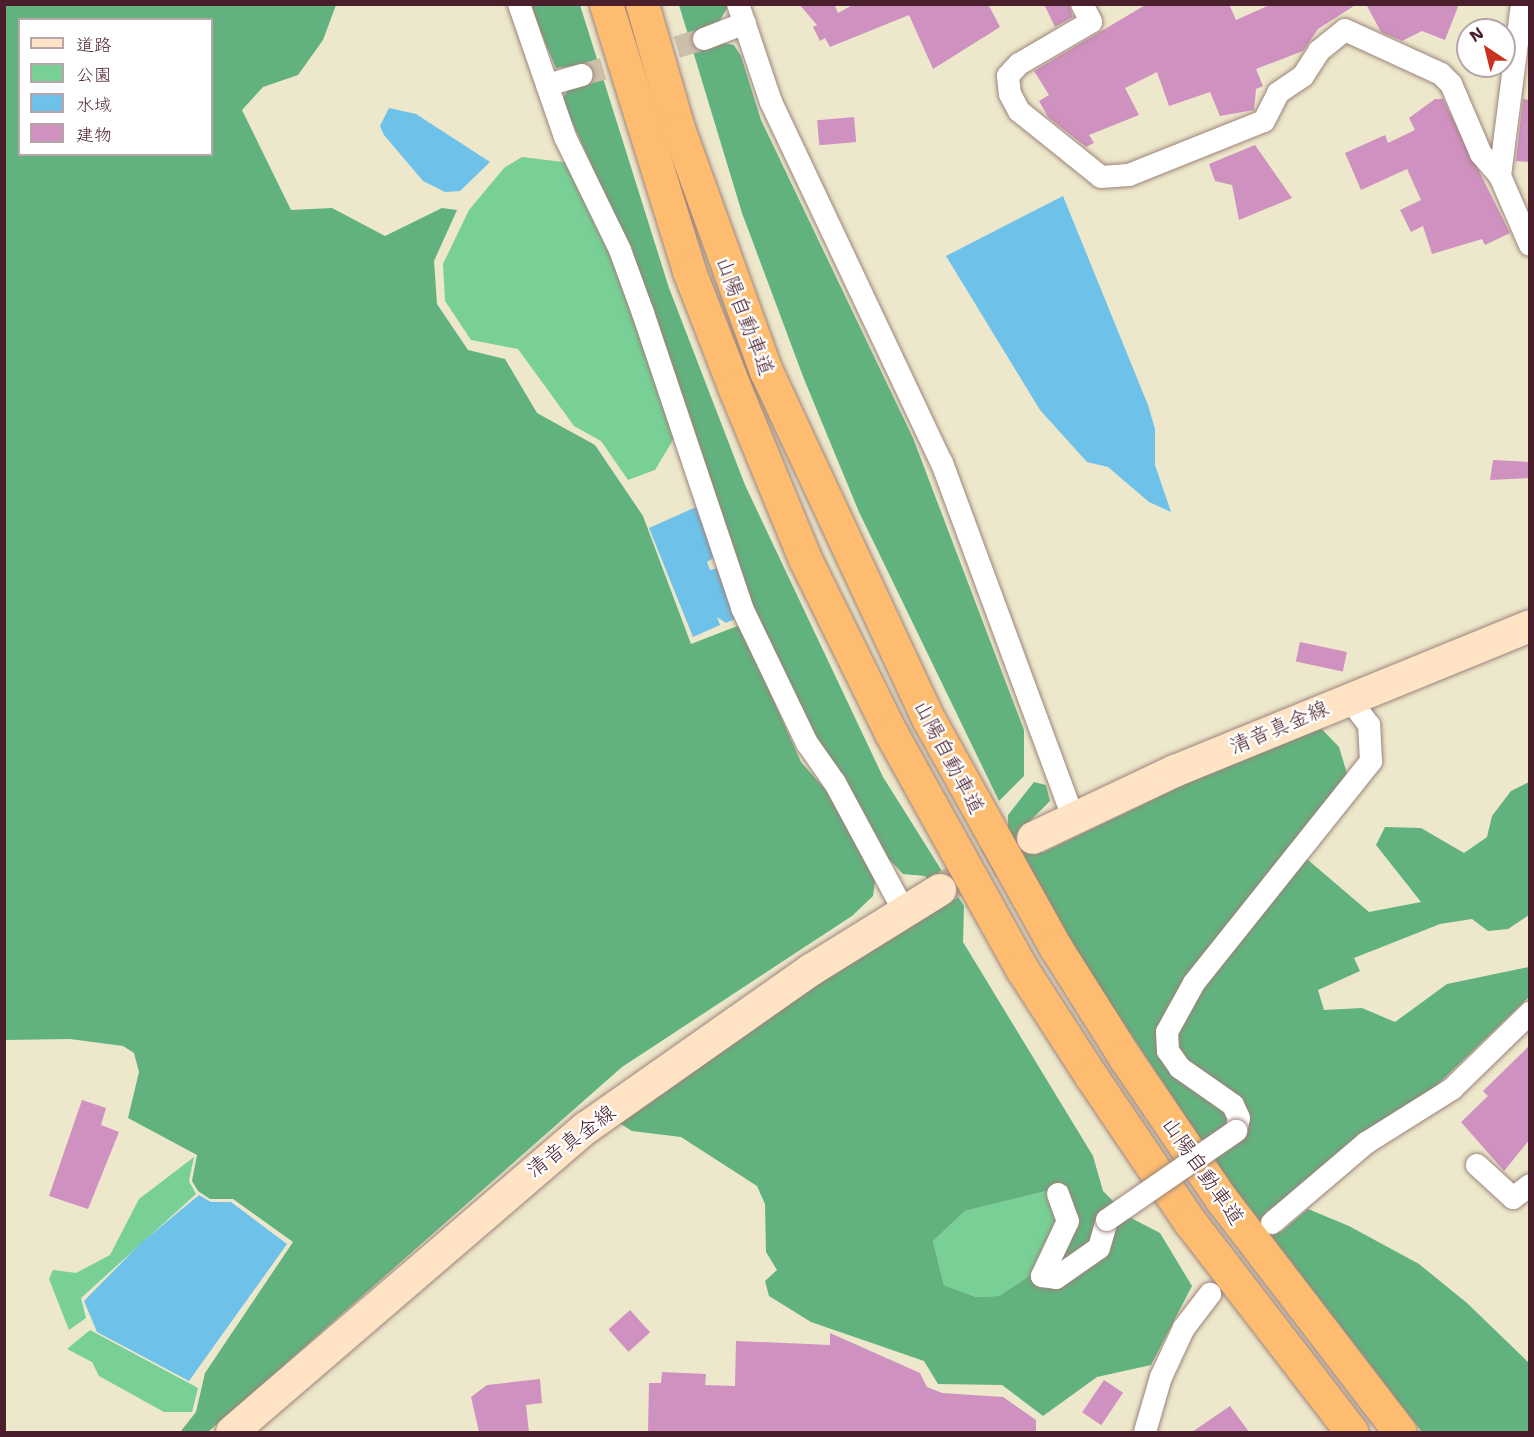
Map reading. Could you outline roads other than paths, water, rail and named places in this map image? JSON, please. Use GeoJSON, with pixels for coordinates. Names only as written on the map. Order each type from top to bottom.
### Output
{"type":"FeatureCollection","features":[{"type":"Feature","properties":{"kind":"highway","name":"山陽自動車道"},"geometry":{"type":"LineString","coordinates":[[606,4],[660,185],[731,378],[805,559],[891,733],[1022,969],[1091,1076],[1191,1222],[1352,1432]]}},
{"type":"Feature","properties":{"kind":"highway","name":"山陽自動車道"},"geometry":{"type":"LineString","coordinates":[[642,4],[679,131],[766,371],[929,720],[1038,917],[1126,1059],[1222,1200],[1400,1432]]}},
{"type":"Feature","properties":{"kind":"main road","name":"清音真金線"},"geometry":{"type":"LineString","coordinates":[[1033,838],[1073,817],[1349,698],[1530,626]]}},
{"type":"Feature","properties":{"kind":"main road","name":"清音真金線"},"geometry":{"type":"LineString","coordinates":[[232,1432],[586,1128],[716,1034],[904,911],[940,890]]}},
{"type":"Feature","properties":{"kind":"street"},"geometry":{"type":"LineString","coordinates":[[519,4],[565,137],[620,250],[742,608],[807,743],[835,783],[904,911]]}},
{"type":"Feature","properties":{"kind":"street"},"geometry":{"type":"LineString","coordinates":[[1082,4],[1091,22],[1019,64],[1008,76],[1010,94],[1018,111],[1101,177],[1130,176],[1264,121],[1278,93],[1303,76],[1319,51],[1345,30],[1441,74],[1451,84],[1481,154],[1500,176],[1530,245]]}},
{"type":"Feature","properties":{"kind":"street"},"geometry":{"type":"LineString","coordinates":[[1500,176],[1522,4]]}},
{"type":"Feature","properties":{"kind":"street"},"geometry":{"type":"LineString","coordinates":[[704,39],[742,14],[771,102],[942,463],[1073,817]]}},
{"type":"Feature","properties":{"kind":"street"},"geometry":{"type":"LineString","coordinates":[[547,85],[582,75]]}},
{"type":"Feature","properties":{"kind":"street"},"geometry":{"type":"LineString","coordinates":[[1058,1194],[1068,1221],[1042,1276],[1056,1278],[1099,1248],[1107,1220],[1236,1131],[1239,1118],[1233,1105],[1180,1068],[1168,1051],[1167,1032],[1194,983],[1371,761],[1369,725],[1349,698]]}},
{"type":"Feature","properties":{"kind":"street"},"geometry":{"type":"LineString","coordinates":[[1272,1223],[1366,1143],[1452,1089],[1530,1013]]}},
{"type":"Feature","properties":{"kind":"street"},"geometry":{"type":"LineString","coordinates":[[1477,1165],[1513,1198],[1530,1185]]}},
{"type":"Feature","properties":{"kind":"street"},"geometry":{"type":"LineString","coordinates":[[1145,1432],[1161,1377],[1184,1328],[1210,1294]]}},
{"type":"Feature","properties":{"kind":"water"},"geometry":{"type":"Polygon","coordinates":[[[389,108],[416,114],[490,162],[460,191],[445,192],[423,181],[384,135],[380,126],[389,108]]]}},
{"type":"Feature","properties":{"kind":"water"},"geometry":{"type":"Polygon","coordinates":[[[1063,196],[1148,405],[1155,429],[1155,465],[1171,512],[1149,502],[1108,467],[1087,462],[1040,410],[946,256],[1063,196]]]}},
{"type":"Feature","properties":{"kind":"water"},"geometry":{"type":"Polygon","coordinates":[[[696,507],[715,557],[707,562],[710,570],[718,568],[737,618],[726,623],[717,617],[720,625],[693,637],[649,528],[696,507]]]}},
{"type":"Feature","properties":{"kind":"water"},"geometry":{"type":"Polygon","coordinates":[[[199,1195],[211,1202],[231,1202],[287,1244],[189,1381],[97,1332],[84,1301],[141,1243],[199,1195]]]}},
{"type":"Feature","properties":{"kind":"tunnel"},"geometry":{"type":"LineString","coordinates":[[582,75],[704,39]]}},
{"type":"Feature","properties":{"kind":"tunnel"},"geometry":{"type":"LineString","coordinates":[[946,886],[1033,838]]}}]}
